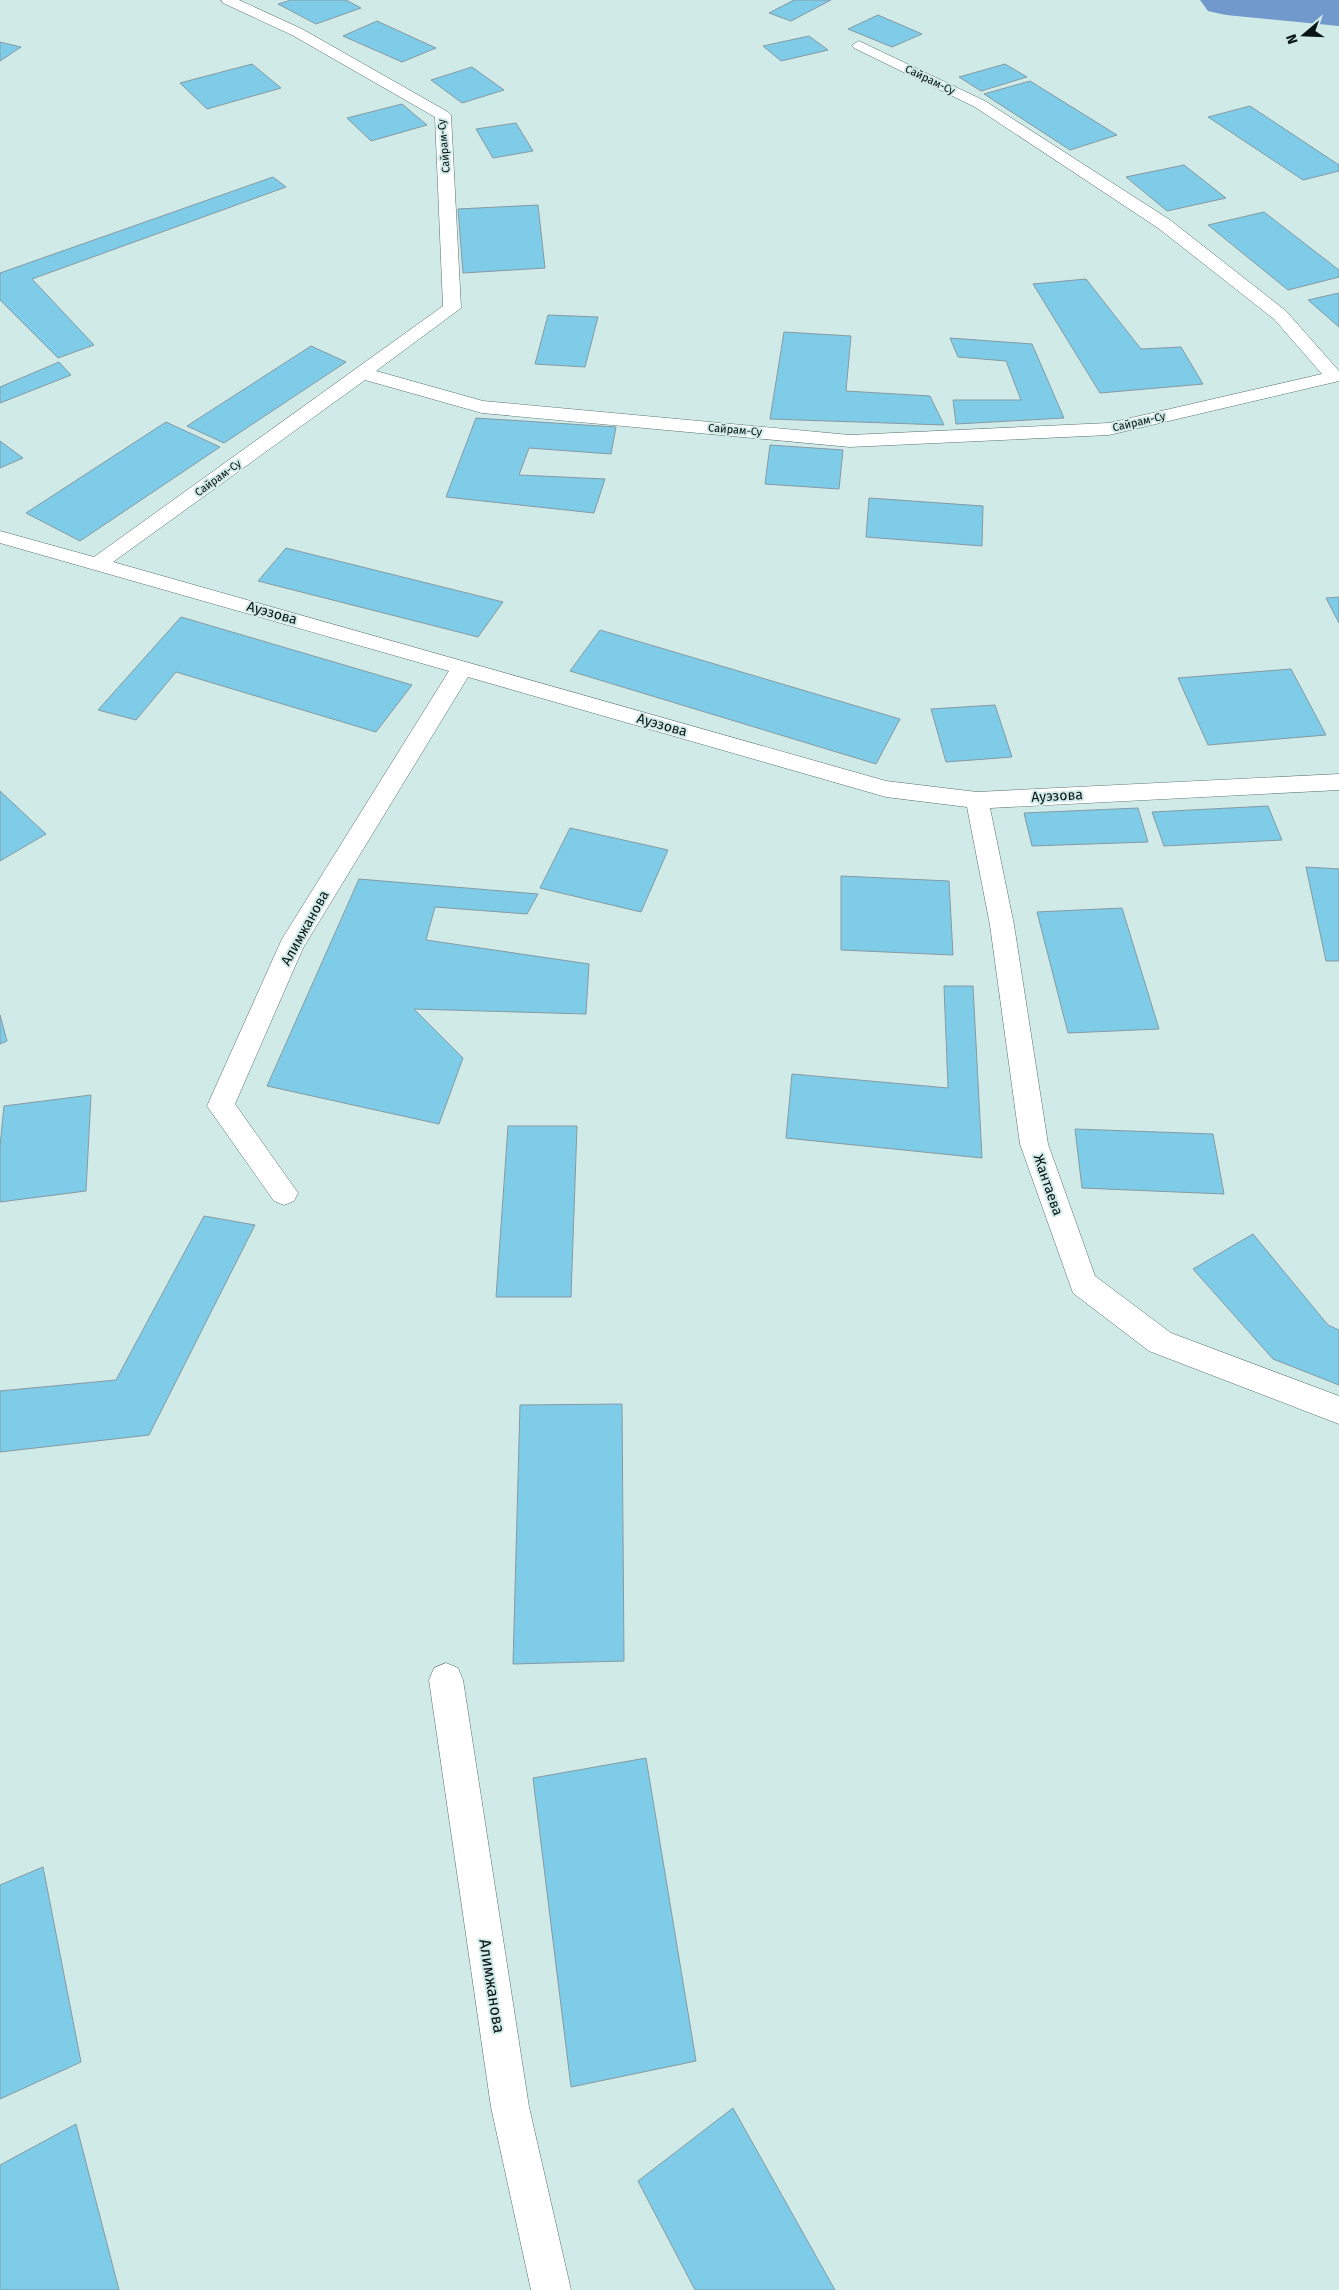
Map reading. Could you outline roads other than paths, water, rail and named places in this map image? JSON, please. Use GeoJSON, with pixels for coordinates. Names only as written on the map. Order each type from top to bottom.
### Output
{"type":"FeatureCollection","features":[{"type":"Feature","properties":{"kind":"street","name":"Сайрам-Су"},"geometry":{"type":"LineString","coordinates":[[97,564],[452,308],[443,116],[297,32],[228,0]]}},
{"type":"Feature","properties":{"kind":"street","name":"Сайрам-Су"},"geometry":{"type":"LineString","coordinates":[[362,373],[482,407],[850,441],[1109,429],[1334,377],[1280,315],[1164,224],[980,104],[859,46]]}},
{"type":"Feature","properties":{"kind":"street","name":"Ауэзова"},"geometry":{"type":"LineString","coordinates":[[0,537],[886,789],[977,800],[1339,782]]}},
{"type":"Feature","properties":{"kind":"street","name":"Алимжанова"},"geometry":{"type":"LineString","coordinates":[[284,1193],[221,1106],[291,946],[462,668]]}},
{"type":"Feature","properties":{"kind":"street","name":"Жантаева"},"geometry":{"type":"LineString","coordinates":[[977,800],[1002,926],[1034,1144],[1083,1284],[1160,1342],[1339,1410]]}},
{"type":"Feature","properties":{"kind":"street","name":"Алимжанова"},"geometry":{"type":"LineString","coordinates":[[446,1680],[510,2107],[551,2290]]}},
{"type":"Feature","properties":{"kind":"waterway"},"geometry":{"type":"LineString","coordinates":[[1226,0],[1339,10]]}}]}
